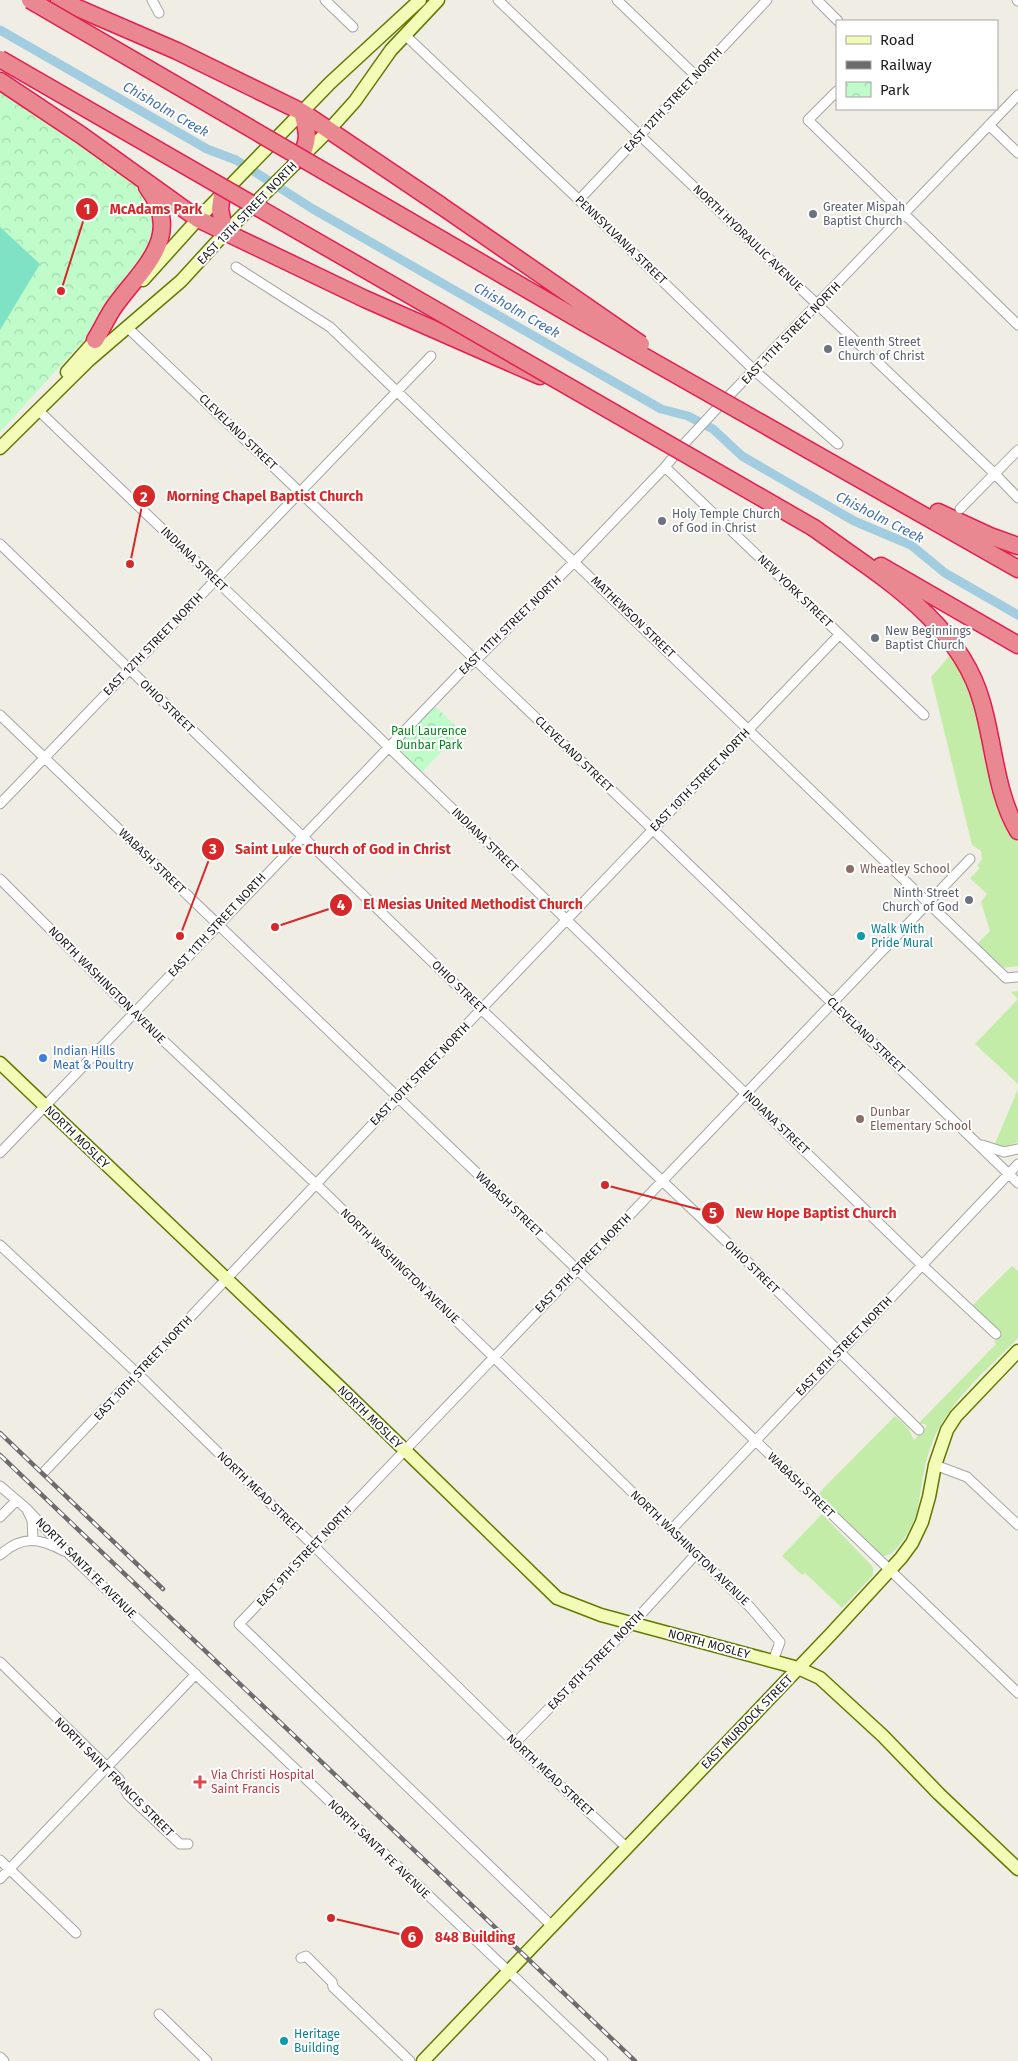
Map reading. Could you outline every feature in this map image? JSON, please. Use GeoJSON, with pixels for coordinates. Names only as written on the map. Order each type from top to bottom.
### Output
{"type":"FeatureCollection","features":[{"type":"Feature","properties":{"kind":"highway"},"geometry":{"type":"LineString","coordinates":[[30,0],[387,209],[1018,569]]}},
{"type":"Feature","properties":{"kind":"highway"},"geometry":{"type":"LineString","coordinates":[[59,0],[177,51],[302,112],[740,411]]}},
{"type":"Feature","properties":{"kind":"highway"},"geometry":{"type":"LineString","coordinates":[[0,59],[1018,645]]}},
{"type":"Feature","properties":{"kind":"highway"},"geometry":{"type":"LineString","coordinates":[[0,80],[82,135],[198,219],[365,299],[544,378],[609,411]]}},
{"type":"Feature","properties":{"kind":"highway"},"geometry":{"type":"LineString","coordinates":[[300,160],[307,145],[307,132],[302,112]]}},
{"type":"Feature","properties":{"kind":"highway"},"geometry":{"type":"LineString","coordinates":[[95,340],[114,308],[156,251],[161,236],[162,218],[158,204],[136,174]]}},
{"type":"Feature","properties":{"kind":"highway"},"geometry":{"type":"LineString","coordinates":[[222,195],[220,209],[225,233]]}},
{"type":"Feature","properties":{"kind":"highway"},"geometry":{"type":"LineString","coordinates":[[823,457],[887,485],[974,529],[1018,546]]}},
{"type":"Feature","properties":{"kind":"highway"},"geometry":{"type":"LineString","coordinates":[[814,528],[914,603],[944,633],[964,662],[982,701],[1004,796],[1011,820],[1018,831]]}},
{"type":"Feature","properties":{"kind":"street"},"geometry":{"type":"LineString","coordinates":[[152,0],[159,13]]}},
{"type":"Feature","properties":{"kind":"street"},"geometry":{"type":"LineString","coordinates":[[325,0],[353,28]]}},
{"type":"Feature","properties":{"kind":"street","name":"EAST 13TH STREET NORTH"},"geometry":{"type":"LineString","coordinates":[[38,410],[140,284],[198,219],[350,62],[420,0]]}},
{"type":"Feature","properties":{"kind":"street","name":"EAST 13TH STREET NORTH"},"geometry":{"type":"LineString","coordinates":[[0,448],[89,360],[181,281],[225,233],[300,160],[355,101],[391,50],[438,0]]}},
{"type":"Feature","properties":{"kind":"street","name":"NORTH HYDRAULIC AVENUE"},"geometry":{"type":"LineString","coordinates":[[498,0],[1018,498]]}},
{"type":"Feature","properties":{"kind":"street"},"geometry":{"type":"LineString","coordinates":[[617,0],[696,76]]}},
{"type":"Feature","properties":{"kind":"street","name":"EAST 12TH STREET NORTH"},"geometry":{"type":"LineString","coordinates":[[579,200],[767,0]]}},
{"type":"Feature","properties":{"kind":"street"},"geometry":{"type":"LineString","coordinates":[[817,0],[837,20]]}},
{"type":"Feature","properties":{"kind":"street","name":"PENNSYLVANIA STREET"},"geometry":{"type":"LineString","coordinates":[[405,35],[755,371],[838,444]]}},
{"type":"Feature","properties":{"kind":"street"},"geometry":{"type":"LineString","coordinates":[[836,92],[808,120],[1018,325]]}},
{"type":"Feature","properties":{"kind":"street","name":"EAST 11TH STREET NORTH"},"geometry":{"type":"LineString","coordinates":[[0,1153],[458,674],[476,660],[575,562],[666,467],[683,445],[722,403],[905,215],[1018,95]]}},
{"type":"Feature","properties":{"kind":"street"},"geometry":{"type":"LineString","coordinates":[[989,125],[1018,153]]}},
{"type":"Feature","properties":{"kind":"street","name":"MATHEWSON STREET"},"geometry":{"type":"LineString","coordinates":[[236,267],[330,327],[1006,978],[1018,977]]}},
{"type":"Feature","properties":{"kind":"street","name":"CLEVELAND STREET"},"geometry":{"type":"LineString","coordinates":[[128,328],[653,830],[1018,1183]]}},
{"type":"Feature","properties":{"kind":"street","name":"EAST 12TH STREET NORTH"},"geometry":{"type":"LineString","coordinates":[[0,804],[431,356]]}},
{"type":"Feature","properties":{"kind":"street","name":"INDIANA STREET"},"geometry":{"type":"LineString","coordinates":[[38,410],[746,1092],[922,1265],[996,1334]]}},
{"type":"Feature","properties":{"kind":"street"},"geometry":{"type":"LineString","coordinates":[[960,508],[1018,450]]}},
{"type":"Feature","properties":{"kind":"street","name":"NEW YORK STREET"},"geometry":{"type":"LineString","coordinates":[[666,467],[924,715]]}},
{"type":"Feature","properties":{"kind":"street","name":"OHIO STREET"},"geometry":{"type":"LineString","coordinates":[[0,544],[919,1430]]}},
{"type":"Feature","properties":{"kind":"street","name":"EAST 10TH STREET NORTH"},"geometry":{"type":"LineString","coordinates":[[45,1471],[399,1096],[839,635]]}},
{"type":"Feature","properties":{"kind":"street","name":"WABASH STREET"},"geometry":{"type":"LineString","coordinates":[[0,716],[399,1096],[577,1270],[1018,1692]]}},
{"type":"Feature","properties":{"kind":"street","name":"EAST 9TH STREET NORTH"},"geometry":{"type":"LineString","coordinates":[[552,1926],[239,1624],[970,858]]}},
{"type":"Feature","properties":{"kind":"street","name":"NORTH WASHINGTON AVENUE"},"geometry":{"type":"LineString","coordinates":[[0,879],[134,1013],[316,1184],[750,1607],[780,1642],[773,1661]]}},
{"type":"Feature","properties":{"kind":"street","name":"NORTH MOSLEY"},"geometry":{"type":"LineString","coordinates":[[0,1063],[557,1598],[601,1614],[798,1668]]}},
{"type":"Feature","properties":{"kind":"street"},"geometry":{"type":"LineString","coordinates":[[978,1144],[1004,1152],[1018,1148]]}},
{"type":"Feature","properties":{"kind":"street","name":"EAST 8TH STREET NORTH"},"geometry":{"type":"LineString","coordinates":[[671,1530],[754,1440],[1018,1164]]}},
{"type":"Feature","properties":{"kind":"street","name":"NORTH MEAD STREET"},"geometry":{"type":"LineString","coordinates":[[0,1245],[138,1374],[515,1743],[626,1847]]}},
{"type":"Feature","properties":{"kind":"street","name":"EAST MURDOCK STREET"},"geometry":{"type":"LineString","coordinates":[[423,2061],[890,1570],[919,1530],[927,1506],[935,1465],[943,1438],[951,1423],[1018,1351]]}},
{"type":"Feature","properties":{"kind":"street"},"geometry":{"type":"LineString","coordinates":[[935,1465],[967,1477],[1018,1524]]}},
{"type":"Feature","properties":{"kind":"street","name":"NORTH SANTA FE AVENUE"},"geometry":{"type":"LineString","coordinates":[[0,1486],[27,1509],[69,1554],[603,2061]]}},
{"type":"Feature","properties":{"kind":"street"},"geometry":{"type":"LineString","coordinates":[[0,1517],[16,1501]]}},
{"type":"Feature","properties":{"kind":"street","name":"NORTH SANTA FE AVENUE"},"geometry":{"type":"LineString","coordinates":[[27,1509],[32,1520],[33,1540]]}},
{"type":"Feature","properties":{"kind":"street"},"geometry":{"type":"LineString","coordinates":[[0,1555],[20,1542],[33,1540],[50,1544],[69,1554]]}},
{"type":"Feature","properties":{"kind":"street","name":"EAST 8TH STREET NORTH"},"geometry":{"type":"LineString","coordinates":[[515,1743],[632,1623],[696,1554]]}},
{"type":"Feature","properties":{"kind":"street","name":"NORTH SAINT FRANCIS STREET"},"geometry":{"type":"LineString","coordinates":[[0,1662],[119,1779],[128,1795],[180,1844],[188,1844]]}},
{"type":"Feature","properties":{"kind":"street"},"geometry":{"type":"LineString","coordinates":[[798,1668],[820,1678],[883,1736],[939,1794],[1018,1870]]}},
{"type":"Feature","properties":{"kind":"street"},"geometry":{"type":"LineString","coordinates":[[0,1879],[196,1674]]}},
{"type":"Feature","properties":{"kind":"street"},"geometry":{"type":"LineString","coordinates":[[0,1860],[76,1933]]}},
{"type":"Feature","properties":{"kind":"street"},"geometry":{"type":"LineString","coordinates":[[300,1958],[306,1956],[332,1982],[333,1987],[410,2061]]}},
{"type":"Feature","properties":{"kind":"street"},"geometry":{"type":"LineString","coordinates":[[159,2014],[207,2061]]}},
{"type":"Feature","properties":{"kind":"street"},"geometry":{"type":"LineString","coordinates":[[0,2057],[4,2061]]}},
{"type":"Feature","properties":{"kind":"green space"},"geometry":{"type":"Polygon","coordinates":[[[0,86],[138,185],[157,221],[149,252],[93,330],[0,432],[0,86]]]}},
{"type":"Feature","properties":{"kind":"green space"},"geometry":{"type":"Polygon","coordinates":[[[0,227],[40,264],[0,330],[0,227]]]}},
{"type":"Feature","properties":{"kind":"green space"},"geometry":{"type":"Polygon","coordinates":[[[953,652],[971,682],[1012,834],[1018,842],[1018,966],[1002,968],[977,944],[990,931],[981,902],[987,894],[970,878],[980,868],[977,866],[982,859],[981,851],[972,845],[931,677],[953,652]]]}},
{"type":"Feature","properties":{"kind":"green space","name":"Paul Laurence Dunbar Park"},"geometry":{"type":"Polygon","coordinates":[[[435,706],[461,731],[422,772],[398,749],[397,745],[435,706]]]}},
{"type":"Feature","properties":{"kind":"green space"},"geometry":{"type":"Polygon","coordinates":[[[1018,991],[1018,999],[1011,992],[1018,991]]]}},
{"type":"Feature","properties":{"kind":"green space"},"geometry":{"type":"Polygon","coordinates":[[[1018,999],[1018,1084],[975,1044],[1018,999]]]}},
{"type":"Feature","properties":{"kind":"green space"},"geometry":{"type":"Polygon","coordinates":[[[1018,1089],[1018,1142],[1004,1147],[994,1146],[1018,1089]]]}},
{"type":"Feature","properties":{"kind":"green space"},"geometry":{"type":"Polygon","coordinates":[[[1012,1266],[1018,1271],[1018,1338],[965,1391],[943,1421],[928,1455],[917,1511],[912,1524],[898,1547],[893,1552],[881,1556],[817,1495],[895,1416],[908,1428],[914,1440],[927,1426],[925,1424],[918,1424],[996,1344],[994,1341],[1002,1334],[973,1305],[1012,1266]]]}},
{"type":"Feature","properties":{"kind":"green space"},"geometry":{"type":"Polygon","coordinates":[[[822,1514],[873,1567],[873,1575],[842,1608],[805,1573],[802,1575],[782,1556],[822,1514]]]}},
{"type":"Feature","properties":{"kind":"waterway","name":"Chisholm Creek"},"geometry":{"type":"LineString","coordinates":[[0,30],[207,149],[236,160],[313,209],[661,409],[688,416],[713,429],[742,456],[854,521],[911,545],[945,573],[1018,615]]}},
{"type":"Feature","properties":{"kind":"railway"},"geometry":{"type":"LineString","coordinates":[[0,1433],[163,1589]]}},
{"type":"Feature","properties":{"kind":"railway"},"geometry":{"type":"LineString","coordinates":[[0,1455],[635,2061]]}},
{"type":"Feature","properties":{"kind":"place","name":"Greater Mispah Baptist Church"},"geometry":{"type":"Point","coordinates":[813,214]}},
{"type":"Feature","properties":{"kind":"place","name":"McAdams Park"},"geometry":{"type":"Point","coordinates":[61,291]}},
{"type":"Feature","properties":{"kind":"place","name":"Eleventh Street Church of Christ"},"geometry":{"type":"Point","coordinates":[828,349]}},
{"type":"Feature","properties":{"kind":"place","name":"Holy Temple Church of God in Christ"},"geometry":{"type":"Point","coordinates":[662,521]}},
{"type":"Feature","properties":{"kind":"place","name":"Morning Chapel Baptist Church"},"geometry":{"type":"Point","coordinates":[130,564]}},
{"type":"Feature","properties":{"kind":"place","name":"New Beginnings Baptist Church"},"geometry":{"type":"Point","coordinates":[875,638]}},
{"type":"Feature","properties":{"kind":"place","name":"Wheatley School"},"geometry":{"type":"Point","coordinates":[850,869]}},
{"type":"Feature","properties":{"kind":"place","name":"Ninth Street Church of God"},"geometry":{"type":"Point","coordinates":[969,900]}},
{"type":"Feature","properties":{"kind":"place","name":"El Mesias United Methodist Church"},"geometry":{"type":"Point","coordinates":[275,927]}},
{"type":"Feature","properties":{"kind":"place","name":"Saint Luke Church of God in Christ"},"geometry":{"type":"Point","coordinates":[180,936]}},
{"type":"Feature","properties":{"kind":"place","name":"Walk With Pride Mural"},"geometry":{"type":"Point","coordinates":[861,936]}},
{"type":"Feature","properties":{"kind":"place","name":"Indian Hills Meat & Poultry"},"geometry":{"type":"Point","coordinates":[43,1058]}},
{"type":"Feature","properties":{"kind":"place","name":"Dunbar Elementary School"},"geometry":{"type":"Point","coordinates":[860,1119]}},
{"type":"Feature","properties":{"kind":"place","name":"New Hope Baptist Church"},"geometry":{"type":"Point","coordinates":[605,1185]}},
{"type":"Feature","properties":{"kind":"place","name":"Via Christi Hospital Saint Francis"},"geometry":{"type":"Point","coordinates":[200,1782]}},
{"type":"Feature","properties":{"kind":"place","name":"848 Building"},"geometry":{"type":"Point","coordinates":[331,1918]}},
{"type":"Feature","properties":{"kind":"place","name":"Heritage Building"},"geometry":{"type":"Point","coordinates":[284,2041]}}]}
